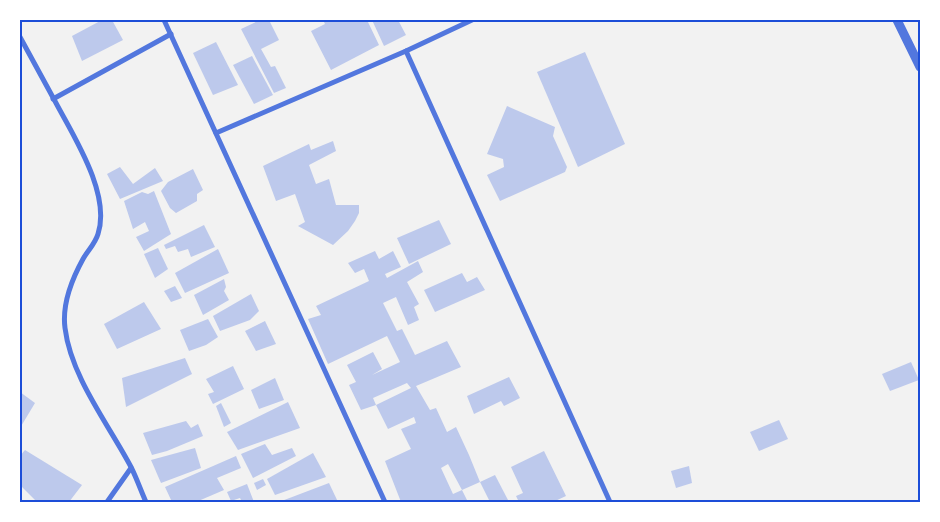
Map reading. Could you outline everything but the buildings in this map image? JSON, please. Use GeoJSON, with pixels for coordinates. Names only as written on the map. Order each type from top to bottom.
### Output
{"type":"FeatureCollection","features":[{"type":"Feature","properties":{"kind":"street"},"geometry":{"type":"LineString","coordinates":[[164,20],[385,502]]}},
{"type":"Feature","properties":{"kind":"street"},"geometry":{"type":"LineString","coordinates":[[216,133],[406,51],[472,20]]}},
{"type":"Feature","properties":{"kind":"street"},"geometry":{"type":"LineString","coordinates":[[897,20],[920,67]]}},
{"type":"Feature","properties":{"kind":"street"},"geometry":{"type":"LineString","coordinates":[[53,99],[170,34]]}},
{"type":"Feature","properties":{"kind":"street"},"geometry":{"type":"LineString","coordinates":[[20,37],[87,164],[95,185],[100,208],[99,232],[94,245],[83,258],[71,288],[65,314],[65,328],[71,352],[85,387],[131,468],[146,502]]}},
{"type":"Feature","properties":{"kind":"street"},"geometry":{"type":"LineString","coordinates":[[406,51],[610,502]]}},
{"type":"Feature","properties":{"kind":"street"},"geometry":{"type":"LineString","coordinates":[[107,502],[131,468]]}}]}
